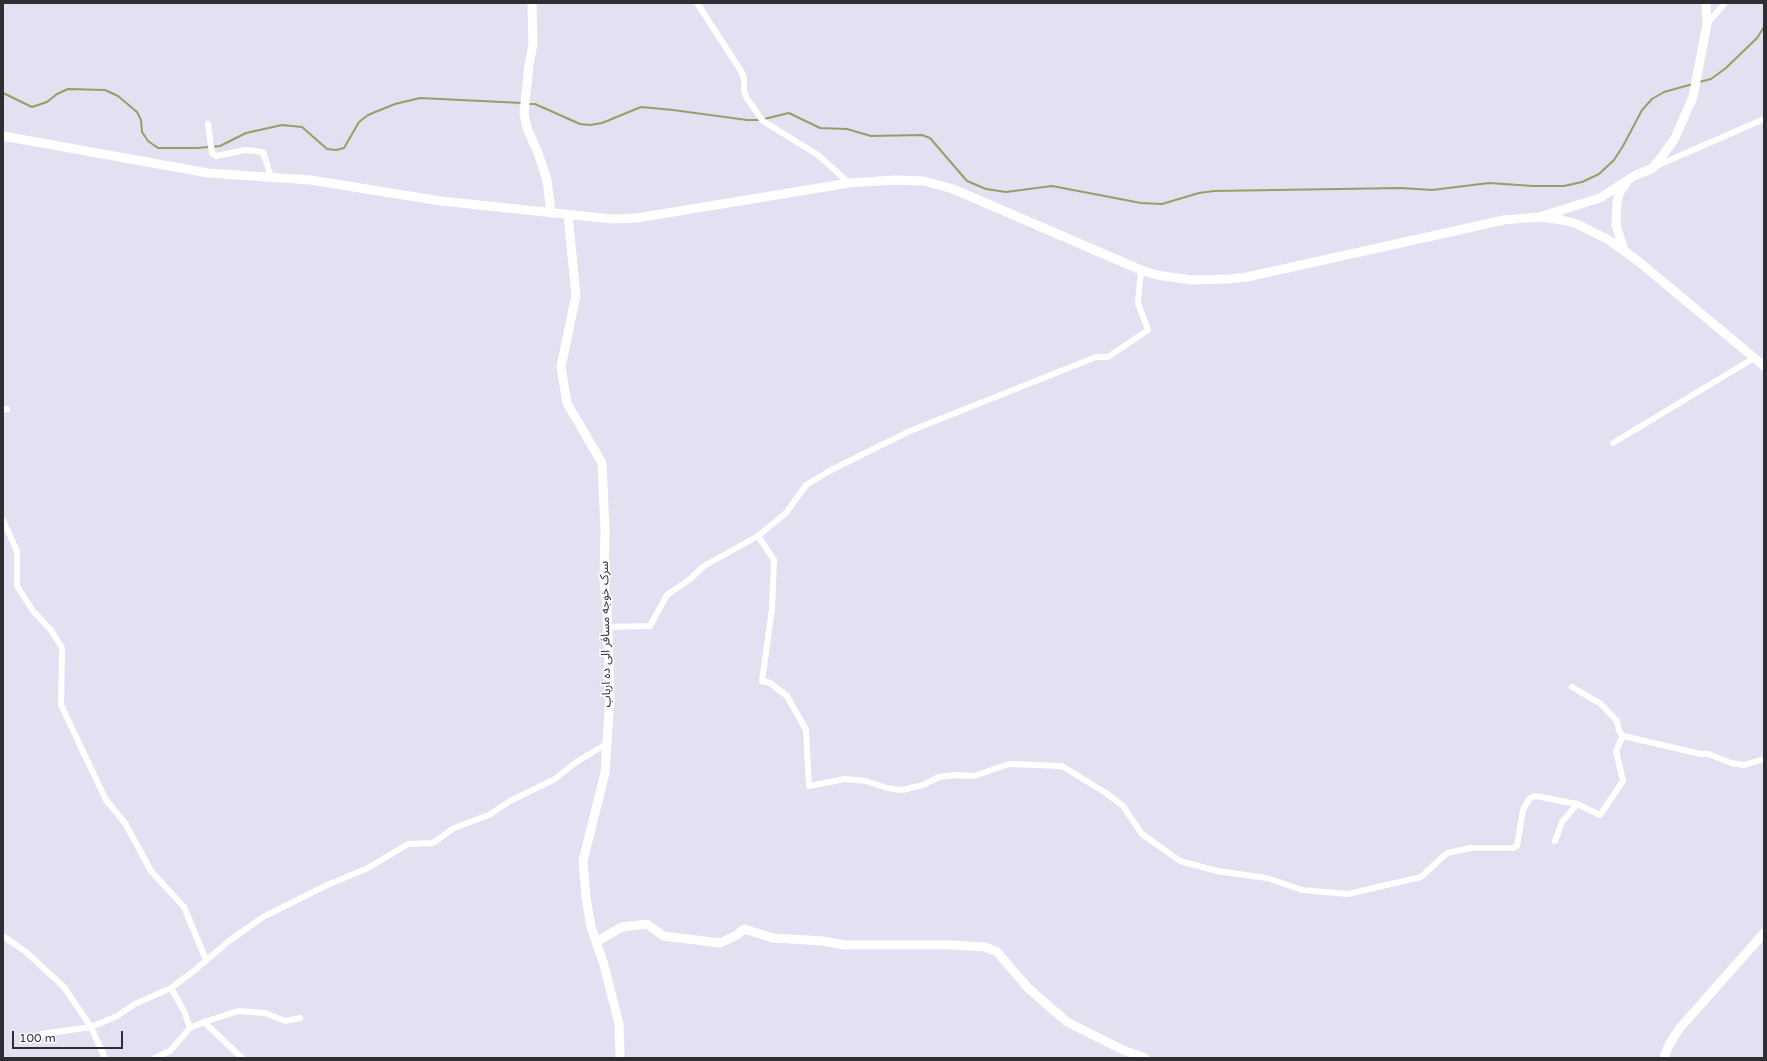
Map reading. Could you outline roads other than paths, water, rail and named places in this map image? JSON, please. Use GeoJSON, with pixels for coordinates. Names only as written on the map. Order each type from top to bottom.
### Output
{"type":"FeatureCollection","features":[{"type":"Feature","properties":{"kind":"street"},"geometry":{"type":"LineString","coordinates":[[532,3],[533,44],[524,113],[527,128],[538,153],[547,180],[551,214]]}},
{"type":"Feature","properties":{"kind":"street"},"geometry":{"type":"LineString","coordinates":[[697,3],[742,71],[744,78],[744,91],[755,110],[763,120],[818,155],[849,183]]}},
{"type":"Feature","properties":{"kind":"street"},"geometry":{"type":"LineString","coordinates":[[1653,168],[1674,140],[1694,97],[1707,24],[1706,3]]}},
{"type":"Feature","properties":{"kind":"street"},"geometry":{"type":"LineString","coordinates":[[1707,24],[1725,3]]}},
{"type":"Feature","properties":{"kind":"street"},"geometry":{"type":"LineString","coordinates":[[1539,217],[1600,198],[1634,176],[1764,119]]}},
{"type":"Feature","properties":{"kind":"street"},"geometry":{"type":"LineString","coordinates":[[209,127],[212,153],[216,156],[245,150],[262,152],[271,177]]}},
{"type":"Feature","properties":{"kind":"street"},"geometry":{"type":"LineString","coordinates":[[3,136],[97,152],[173,168],[208,173],[310,180],[441,201],[551,214],[612,219],[637,218],[849,183],[909,180],[938,184],[953,189],[1140,270],[1163,276],[1191,280],[1215,280],[1247,277],[1504,220],[1539,217],[1562,220],[1577,224],[1604,237],[1624,250],[1764,366]]}},
{"type":"Feature","properties":{"kind":"street"},"geometry":{"type":"LineString","coordinates":[[1624,250],[1616,225],[1617,202],[1624,186],[1634,176]]}},
{"type":"Feature","properties":{"kind":"street","name":"سرک خوجه مسافر الی ده ارباب"},"geometry":{"type":"LineString","coordinates":[[568,215],[576,295],[562,367],[567,403],[602,463],[606,530],[604,581],[608,627],[610,696],[605,773],[583,862],[586,897],[591,927],[619,1024],[620,1058]]}},
{"type":"Feature","properties":{"kind":"street"},"geometry":{"type":"LineString","coordinates":[[608,627],[650,626],[667,595],[690,579],[704,566],[758,536],[786,513],[806,485],[830,470],[910,430],[1096,357],[1108,357],[1148,330],[1138,303],[1140,270]]}},
{"type":"Feature","properties":{"kind":"street"},"geometry":{"type":"LineString","coordinates":[[1613,443],[1754,358]]}},
{"type":"Feature","properties":{"kind":"street"},"geometry":{"type":"LineString","coordinates":[[3,520],[17,551],[17,586],[33,611],[51,630],[62,648],[61,705],[106,800],[125,823],[150,872],[184,906],[206,960]]}},
{"type":"Feature","properties":{"kind":"street"},"geometry":{"type":"LineString","coordinates":[[758,536],[774,560],[772,609],[762,681],[770,683],[787,696],[806,730],[808,786],[845,779],[866,781],[887,788],[902,790],[923,785],[939,777],[956,775],[974,776],[1009,764],[1062,766],[1123,806],[1142,834],[1180,861],[1216,872],[1267,878],[1302,890],[1348,894],[1421,877],[1447,853],[1471,848],[1513,848],[1517,846],[1524,810],[1529,799],[1535,796],[1577,804],[1600,815],[1623,781],[1616,751],[1623,736]]}},
{"type":"Feature","properties":{"kind":"street"},"geometry":{"type":"LineString","coordinates":[[1572,686],[1601,704],[1617,721],[1619,731],[1623,736],[1701,754],[1708,754],[1731,763],[1744,765],[1764,759]]}},
{"type":"Feature","properties":{"kind":"street"},"geometry":{"type":"LineString","coordinates":[[42,1034],[91,1027],[117,1016],[135,1004],[171,988],[229,941],[263,917],[325,886],[368,868],[408,844],[432,843],[454,828],[489,815],[510,801],[555,779],[575,763],[606,744]]}},
{"type":"Feature","properties":{"kind":"street"},"geometry":{"type":"LineString","coordinates":[[1555,841],[1562,822],[1577,804]]}},
{"type":"Feature","properties":{"kind":"street"},"geometry":{"type":"LineString","coordinates":[[596,942],[622,927],[646,924],[664,936],[720,943],[737,936],[744,929],[773,938],[823,941],[844,945],[954,945],[985,947],[997,952],[1028,988],[1067,1022],[1123,1050],[1145,1058]]}},
{"type":"Feature","properties":{"kind":"street"},"geometry":{"type":"LineString","coordinates":[[1664,1058],[1669,1045],[1679,1029],[1764,933]]}},
{"type":"Feature","properties":{"kind":"street"},"geometry":{"type":"LineString","coordinates":[[3,936],[26,952],[64,987],[91,1027],[105,1058]]}},
{"type":"Feature","properties":{"kind":"street"},"geometry":{"type":"LineString","coordinates":[[171,988],[184,1012],[190,1028]]}},
{"type":"Feature","properties":{"kind":"street"},"geometry":{"type":"LineString","coordinates":[[154,1058],[170,1051],[190,1028],[238,1011],[264,1013],[285,1021],[300,1018]]}},
{"type":"Feature","properties":{"kind":"street"},"geometry":{"type":"LineString","coordinates":[[204,1022],[242,1058]]}},
{"type":"Feature","properties":{"kind":"waterway"},"geometry":{"type":"LineString","coordinates":[[1699,82],[1711,79],[1726,68],[1757,38],[1764,27]]}},
{"type":"Feature","properties":{"kind":"waterway"},"geometry":{"type":"LineString","coordinates":[[764,119],[789,113],[820,128],[847,129],[871,136],[922,135],[930,138],[967,181],[986,189],[1006,192],[1052,186],[1141,203],[1162,204],[1199,193],[1214,191],[1401,188],[1432,190],[1489,183],[1533,186],[1564,186],[1582,182],[1599,174],[1614,160],[1642,110],[1652,99],[1664,92],[1693,84]]}},
{"type":"Feature","properties":{"kind":"waterway"},"geometry":{"type":"LineString","coordinates":[[3,93],[32,107],[47,102],[57,94],[68,89],[105,90],[118,96],[137,112],[141,120],[142,132],[148,141],[158,148],[197,148],[220,146],[246,133],[282,125],[302,127],[327,149],[336,150],[344,148],[359,122],[368,115],[395,104],[420,98],[522,103]]}},
{"type":"Feature","properties":{"kind":"waterway"},"geometry":{"type":"LineString","coordinates":[[528,104],[535,104],[580,124],[590,125],[602,123],[641,107],[747,120],[760,120]]}}]}
